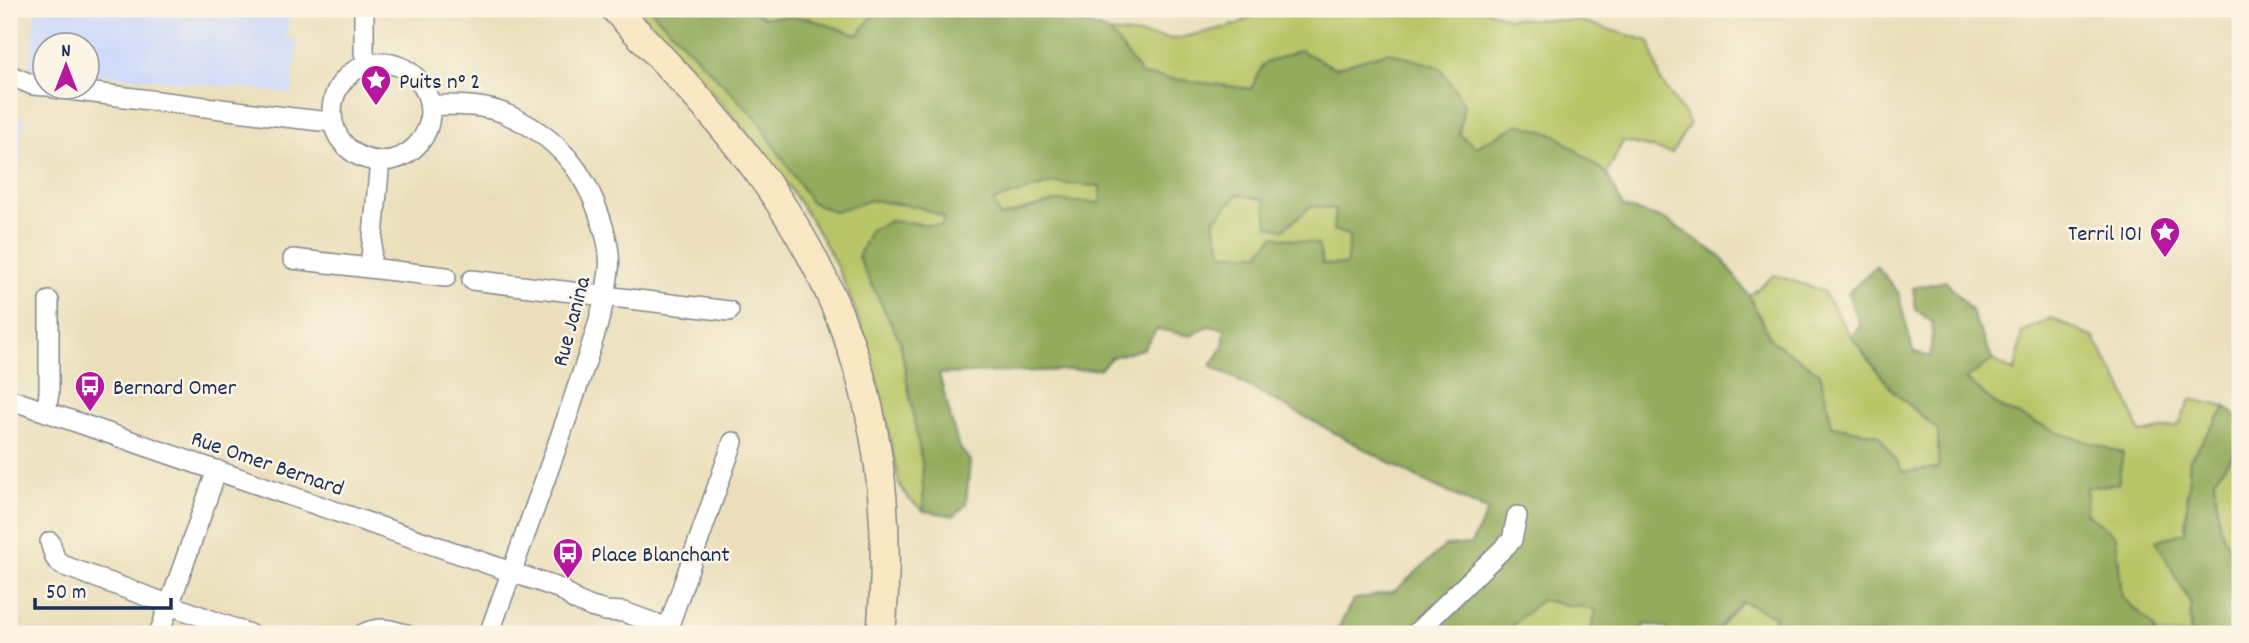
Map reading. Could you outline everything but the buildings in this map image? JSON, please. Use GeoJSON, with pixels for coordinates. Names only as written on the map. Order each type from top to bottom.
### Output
{"type":"FeatureCollection","features":[{"type":"Feature","properties":{"kind":"main road"},"geometry":{"type":"LineString","coordinates":[[615,9],[736,142],[764,179],[827,283],[858,363],[880,465],[885,575],[881,634]]}},
{"type":"Feature","properties":{"kind":"street"},"geometry":{"type":"LineString","coordinates":[[364,9],[364,52],[367,65]]}},
{"type":"Feature","properties":{"kind":"street"},"geometry":{"type":"LineString","coordinates":[[390,64],[412,74],[426,92],[429,105],[428,127],[415,147],[395,159],[380,161],[360,156],[350,150],[336,131],[332,120],[332,108],[339,86],[347,77],[367,65],[390,64]]}},
{"type":"Feature","properties":{"kind":"street"},"geometry":{"type":"LineString","coordinates":[[9,75],[32,85]]}},
{"type":"Feature","properties":{"kind":"street"},"geometry":{"type":"LineString","coordinates":[[102,94],[332,120]]}},
{"type":"Feature","properties":{"kind":"street","name":"Rue Janina"},"geometry":{"type":"LineString","coordinates":[[429,105],[491,109],[507,114],[551,140],[570,159],[593,195],[608,241],[609,268],[599,321],[489,634]]}},
{"type":"Feature","properties":{"kind":"street"},"geometry":{"type":"LineString","coordinates":[[369,268],[380,161]]}},
{"type":"Feature","properties":{"kind":"street"},"geometry":{"type":"LineString","coordinates":[[293,259],[446,277]]}},
{"type":"Feature","properties":{"kind":"street"},"geometry":{"type":"LineString","coordinates":[[472,280],[729,311]]}},
{"type":"Feature","properties":{"kind":"street"},"geometry":{"type":"LineString","coordinates":[[46,412],[49,393],[49,301]]}},
{"type":"Feature","properties":{"kind":"street","name":"Rue Omer Bernard"},"geometry":{"type":"LineString","coordinates":[[9,399],[561,589],[575,600],[591,607],[624,612],[667,631]]}},
{"type":"Feature","properties":{"kind":"street"},"geometry":{"type":"LineString","coordinates":[[667,631],[733,442]]}},
{"type":"Feature","properties":{"kind":"street"},"geometry":{"type":"LineString","coordinates":[[159,634],[217,470]]}},
{"type":"Feature","properties":{"kind":"street"},"geometry":{"type":"LineString","coordinates":[[1415,634],[1511,540],[1517,516]]}},
{"type":"Feature","properties":{"kind":"street"},"geometry":{"type":"LineString","coordinates":[[50,542],[55,558],[62,565],[249,634]]}},
{"type":"Feature","properties":{"kind":"street"},"geometry":{"type":"LineString","coordinates":[[363,634],[371,630],[388,629],[405,634]]}},
{"type":"Feature","properties":{"kind":"shaded area"},"geometry":{"type":"Polygon","coordinates":[[[36,9],[290,9],[287,37],[297,41],[292,93],[102,74],[102,32],[33,32],[36,9]]]}},
{"type":"Feature","properties":{"kind":"shaded area"},"geometry":{"type":"Polygon","coordinates":[[[32,43],[32,68],[29,68],[32,43]]]}},
{"type":"Feature","properties":{"kind":"shaded area"},"geometry":{"type":"Polygon","coordinates":[[[24,116],[9,266],[9,121],[24,116]]]}},
{"type":"Feature","properties":{"kind":"green space"},"geometry":{"type":"Polygon","coordinates":[[[636,9],[650,9],[756,118],[811,202],[834,212],[871,200],[919,207],[944,217],[942,226],[891,221],[858,257],[900,341],[922,463],[924,511],[909,499],[899,484],[882,402],[859,321],[838,269],[819,233],[773,165],[636,9]]]}},
{"type":"Feature","properties":{"kind":"green space"},"geometry":{"type":"Polygon","coordinates":[[[650,9],[747,9],[763,17],[806,18],[858,35],[876,11],[885,9],[1045,9],[1110,32],[1142,75],[1251,89],[1263,64],[1300,50],[1335,68],[1388,52],[1440,67],[1464,103],[1459,134],[1476,147],[1519,124],[1556,135],[1607,174],[1623,207],[1667,220],[1721,257],[1749,296],[1771,340],[1820,373],[1832,426],[1879,435],[1903,472],[1938,468],[1938,430],[1892,390],[1851,336],[1860,326],[1848,293],[1876,266],[1898,292],[1913,351],[1930,357],[1933,323],[1916,310],[1913,288],[1946,281],[1970,309],[1993,360],[1965,379],[2001,408],[2057,432],[2123,453],[2118,484],[2087,487],[2086,513],[2116,536],[2122,597],[2151,624],[2157,634],[1763,634],[1776,617],[1742,601],[1713,634],[1667,634],[1667,628],[1644,624],[1642,634],[1590,634],[1596,610],[1541,600],[1503,634],[1435,627],[1428,634],[1335,634],[1353,600],[1395,591],[1445,546],[1471,544],[1488,511],[1418,478],[1211,366],[1223,347],[1225,329],[1208,326],[1191,336],[1157,329],[1143,349],[1112,357],[1100,369],[939,374],[958,445],[970,461],[966,504],[954,516],[924,511],[922,463],[900,341],[858,257],[870,230],[891,221],[941,226],[944,217],[919,207],[871,200],[834,212],[811,202],[756,118],[650,9]],[[1053,183],[993,201],[1000,217],[1056,201],[1101,203],[1100,186],[1053,183]],[[1238,194],[1213,221],[1223,254],[1258,254],[1274,236],[1318,244],[1323,264],[1346,265],[1350,236],[1333,230],[1335,209],[1311,206],[1284,229],[1268,226],[1265,200],[1238,194]]]}},
{"type":"Feature","properties":{"kind":"green space"},"geometry":{"type":"Polygon","coordinates":[[[747,9],[885,9],[876,11],[858,35],[806,18],[763,17],[747,9]]]}},
{"type":"Feature","properties":{"kind":"green space"},"geometry":{"type":"Polygon","coordinates":[[[1266,9],[1485,9],[1507,18],[1580,21],[1649,41],[1661,81],[1690,123],[1672,153],[1623,141],[1607,174],[1556,135],[1476,147],[1459,134],[1464,103],[1388,52],[1252,89],[1141,75],[1110,32],[1175,39],[1236,25],[1266,9]]]}},
{"type":"Feature","properties":{"kind":"green space"},"geometry":{"type":"Polygon","coordinates":[[[1053,183],[1100,185],[1101,203],[1056,201],[1000,217],[993,201],[1053,183]]]}},
{"type":"Feature","properties":{"kind":"green space"},"geometry":{"type":"Polygon","coordinates":[[[1238,194],[1265,200],[1283,229],[1311,206],[1335,209],[1350,236],[1346,266],[1259,254],[1223,254],[1213,221],[1238,194]]]}},
{"type":"Feature","properties":{"kind":"green space"},"geometry":{"type":"Polygon","coordinates":[[[1774,275],[1822,290],[1851,336],[1892,390],[1938,430],[1938,468],[1903,472],[1879,435],[1832,426],[1820,373],[1771,340],[1749,296],[1774,275]]]}},
{"type":"Feature","properties":{"kind":"green space"},"geometry":{"type":"Polygon","coordinates":[[[2051,318],[2093,337],[2122,387],[2140,433],[2178,426],[2191,399],[2226,407],[2190,459],[2185,533],[2156,540],[2191,605],[2190,634],[2157,634],[2151,624],[2122,597],[2116,537],[2086,513],[2087,487],[2057,432],[2001,408],[1964,378],[1993,360],[2015,372],[2022,332],[2051,318]]]}},
{"type":"Feature","properties":{"kind":"green space"},"geometry":{"type":"Polygon","coordinates":[[[2226,407],[2240,419],[2240,445],[2215,479],[2219,525],[2240,573],[2240,634],[2190,634],[2191,604],[2156,540],[2185,533],[2190,459],[2226,407]]]}},
{"type":"Feature","properties":{"kind":"green space"},"geometry":{"type":"Polygon","coordinates":[[[2240,445],[2240,573],[2219,525],[2215,479],[2240,445]]]}},
{"type":"Feature","properties":{"kind":"green space"},"geometry":{"type":"Polygon","coordinates":[[[1540,600],[1597,610],[1590,634],[1428,634],[1435,627],[1503,633],[1540,600]]]}},
{"type":"Feature","properties":{"kind":"green space"},"geometry":{"type":"Polygon","coordinates":[[[1742,601],[1776,617],[1763,634],[1713,634],[1742,601]]]}},
{"type":"Feature","properties":{"kind":"place","name":"Puits n° 2"},"geometry":{"type":"Point","coordinates":[376,107]}},
{"type":"Feature","properties":{"kind":"place","name":"Terril 101"},"geometry":{"type":"Point","coordinates":[2165,259]}},
{"type":"Feature","properties":{"kind":"place","name":"Bernard Omer"},"geometry":{"type":"Point","coordinates":[90,413]}},
{"type":"Feature","properties":{"kind":"place","name":"Place Blanchant"},"geometry":{"type":"Point","coordinates":[568,580]}}]}
